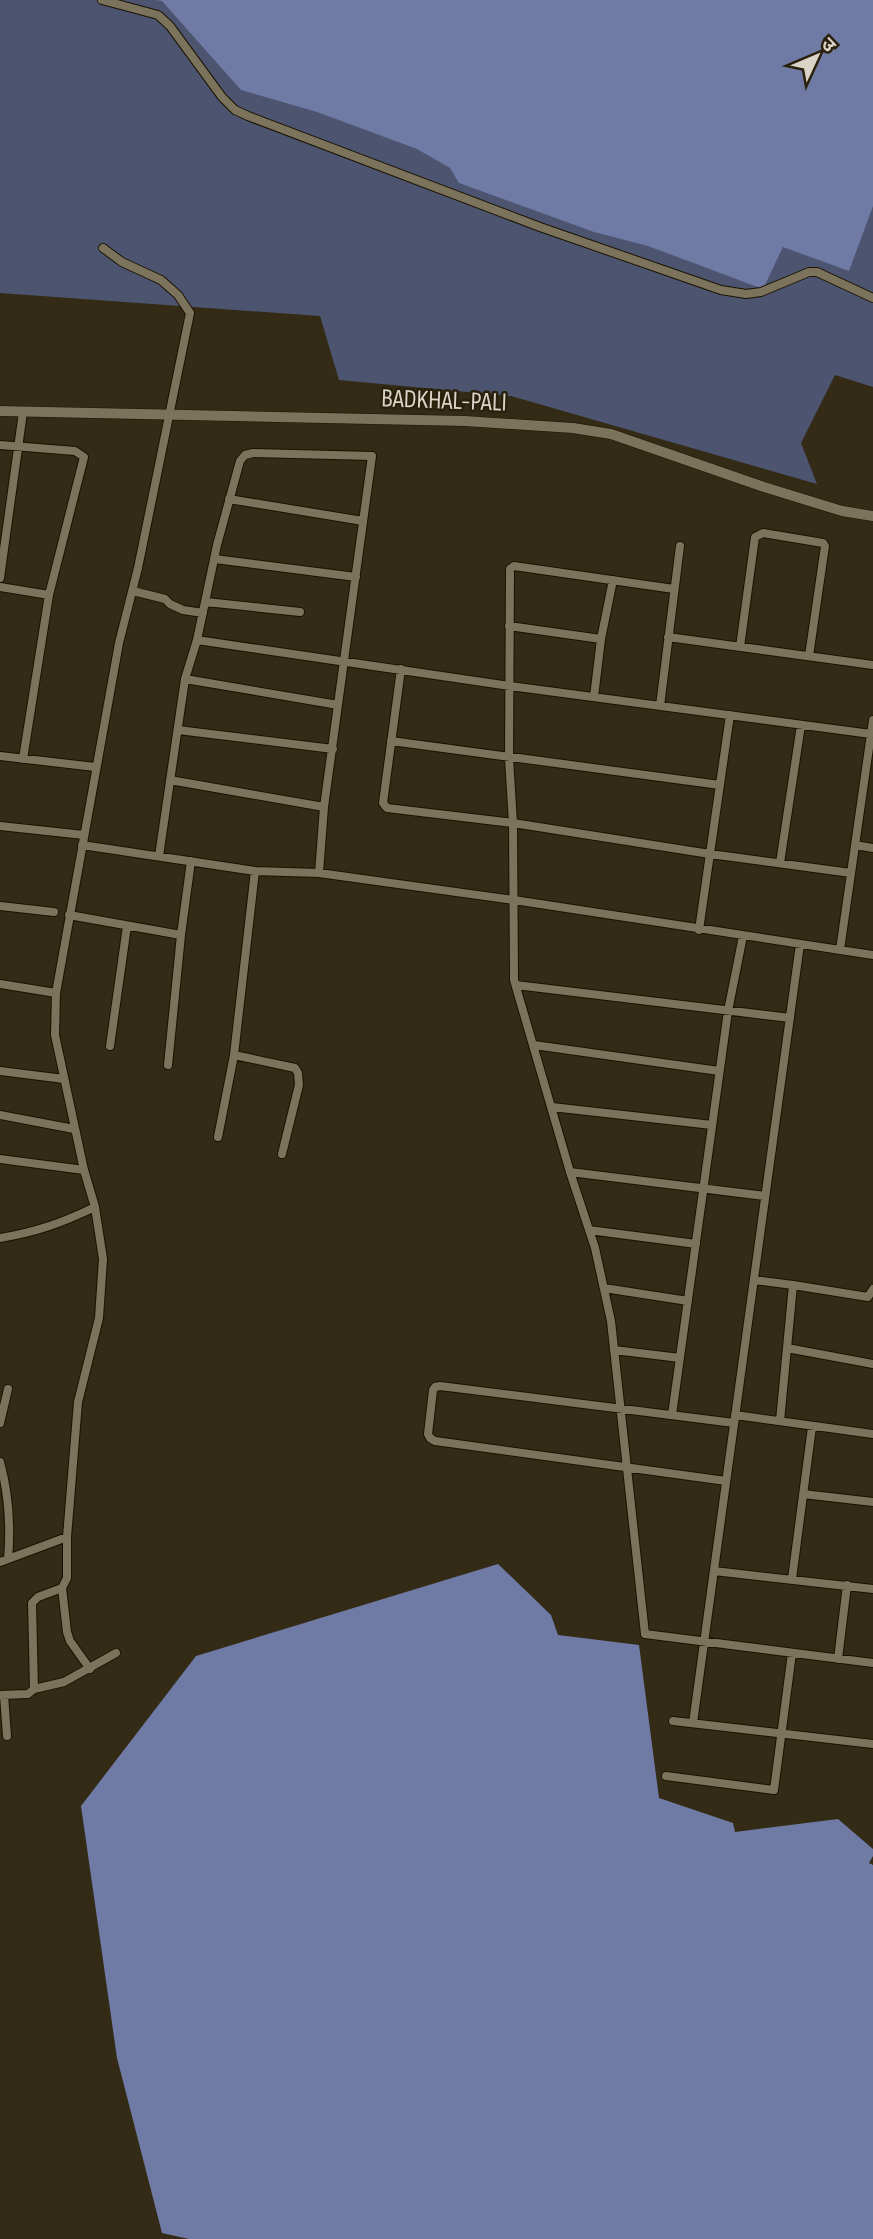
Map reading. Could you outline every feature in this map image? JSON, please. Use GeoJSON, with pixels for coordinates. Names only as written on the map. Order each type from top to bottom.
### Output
{"type":"FeatureCollection","features":[{"type":"Feature","properties":{"kind":"street"},"geometry":{"type":"LineString","coordinates":[[102,0],[158,15],[170,26],[222,97],[235,110],[248,116],[541,227],[721,290],[746,294],[761,292],[809,272],[817,272],[873,298]]}},
{"type":"Feature","properties":{"kind":"street"},"geometry":{"type":"LineString","coordinates":[[90,1669],[67,1632],[62,1588],[66,1578],[66,1537],[78,1402],[99,1318],[103,1259],[95,1207],[83,1170],[55,1035],[56,993],[119,643],[133,591],[190,313],[178,295],[161,280],[122,261],[103,248]]}},
{"type":"Feature","properties":{"kind":"street","name":"BADKHAL-PALI"},"geometry":{"type":"LineString","coordinates":[[0,411],[465,421],[573,428],[611,434],[764,487],[842,511],[873,516]]}},
{"type":"Feature","properties":{"kind":"street"},"geometry":{"type":"LineString","coordinates":[[0,578],[4,521],[23,412]]}},
{"type":"Feature","properties":{"kind":"street"},"geometry":{"type":"LineString","coordinates":[[0,444],[75,451],[82,453],[84,457],[49,595],[23,759]]}},
{"type":"Feature","properties":{"kind":"street"},"geometry":{"type":"LineString","coordinates":[[159,856],[184,679],[197,640],[240,461],[245,455],[253,453],[372,456],[324,807],[319,873]]}},
{"type":"Feature","properties":{"kind":"street"},"geometry":{"type":"LineString","coordinates":[[229,499],[363,521]]}},
{"type":"Feature","properties":{"kind":"street"},"geometry":{"type":"LineString","coordinates":[[740,647],[755,537],[763,533],[823,543],[809,656]]}},
{"type":"Feature","properties":{"kind":"street"},"geometry":{"type":"LineString","coordinates":[[660,706],[680,545]]}},
{"type":"Feature","properties":{"kind":"street"},"geometry":{"type":"LineString","coordinates":[[215,559],[356,576]]}},
{"type":"Feature","properties":{"kind":"street"},"geometry":{"type":"LineString","coordinates":[[674,589],[514,566],[509,573],[509,758],[516,985],[589,1230],[611,1321],[645,1634],[873,1663]]}},
{"type":"Feature","properties":{"kind":"street"},"geometry":{"type":"LineString","coordinates":[[594,697],[612,580]]}},
{"type":"Feature","properties":{"kind":"street"},"geometry":{"type":"LineString","coordinates":[[0,587],[49,595]]}},
{"type":"Feature","properties":{"kind":"street"},"geometry":{"type":"LineString","coordinates":[[133,591],[165,599],[183,610],[203,613]]}},
{"type":"Feature","properties":{"kind":"street"},"geometry":{"type":"LineString","coordinates":[[206,602],[300,612]]}},
{"type":"Feature","properties":{"kind":"street"},"geometry":{"type":"LineString","coordinates":[[509,626],[601,639]]}},
{"type":"Feature","properties":{"kind":"street"},"geometry":{"type":"LineString","coordinates":[[668,637],[873,665]]}},
{"type":"Feature","properties":{"kind":"street"},"geometry":{"type":"LineString","coordinates":[[197,640],[510,686],[871,734]]}},
{"type":"Feature","properties":{"kind":"street"},"geometry":{"type":"LineString","coordinates":[[401,669],[383,803],[387,808],[513,823],[851,873]]}},
{"type":"Feature","properties":{"kind":"street"},"geometry":{"type":"LineString","coordinates":[[184,679],[338,705]]}},
{"type":"Feature","properties":{"kind":"street"},"geometry":{"type":"LineString","coordinates":[[699,930],[730,715]]}},
{"type":"Feature","properties":{"kind":"street"},"geometry":{"type":"LineString","coordinates":[[840,950],[873,720]]}},
{"type":"Feature","properties":{"kind":"street"},"geometry":{"type":"LineString","coordinates":[[780,863],[801,725]]}},
{"type":"Feature","properties":{"kind":"street"},"geometry":{"type":"LineString","coordinates":[[178,730],[333,749]]}},
{"type":"Feature","properties":{"kind":"street"},"geometry":{"type":"LineString","coordinates":[[391,741],[720,785]]}},
{"type":"Feature","properties":{"kind":"street"},"geometry":{"type":"LineString","coordinates":[[0,756],[95,767]]}},
{"type":"Feature","properties":{"kind":"street"},"geometry":{"type":"LineString","coordinates":[[170,780],[324,807]]}},
{"type":"Feature","properties":{"kind":"street"},"geometry":{"type":"LineString","coordinates":[[0,826],[84,835]]}},
{"type":"Feature","properties":{"kind":"street"},"geometry":{"type":"LineString","coordinates":[[82,845],[256,871],[319,873],[514,900],[873,955]]}},
{"type":"Feature","properties":{"kind":"street"},"geometry":{"type":"LineString","coordinates":[[855,845],[873,848]]}},
{"type":"Feature","properties":{"kind":"street"},"geometry":{"type":"LineString","coordinates":[[168,1065],[191,861]]}},
{"type":"Feature","properties":{"kind":"street"},"geometry":{"type":"LineString","coordinates":[[218,1137],[234,1055],[256,871]]}},
{"type":"Feature","properties":{"kind":"street"},"geometry":{"type":"LineString","coordinates":[[0,906],[54,912]]}},
{"type":"Feature","properties":{"kind":"street"},"geometry":{"type":"LineString","coordinates":[[69,915],[181,935]]}},
{"type":"Feature","properties":{"kind":"street"},"geometry":{"type":"LineString","coordinates":[[110,1046],[127,926]]}},
{"type":"Feature","properties":{"kind":"street"},"geometry":{"type":"LineString","coordinates":[[672,1415],[719,1071],[743,936]]}},
{"type":"Feature","properties":{"kind":"street"},"geometry":{"type":"LineString","coordinates":[[693,1723],[800,944]]}},
{"type":"Feature","properties":{"kind":"street"},"geometry":{"type":"LineString","coordinates":[[0,984],[56,993]]}},
{"type":"Feature","properties":{"kind":"street"},"geometry":{"type":"LineString","coordinates":[[516,985],[790,1018]]}},
{"type":"Feature","properties":{"kind":"street"},"geometry":{"type":"LineString","coordinates":[[534,1045],[719,1071]]}},
{"type":"Feature","properties":{"kind":"street"},"geometry":{"type":"LineString","coordinates":[[234,1055],[295,1068],[299,1073],[299,1085],[282,1154]]}},
{"type":"Feature","properties":{"kind":"street"},"geometry":{"type":"LineString","coordinates":[[0,1070],[64,1079]]}},
{"type":"Feature","properties":{"kind":"street"},"geometry":{"type":"LineString","coordinates":[[552,1107],[712,1125]]}},
{"type":"Feature","properties":{"kind":"street"},"geometry":{"type":"LineString","coordinates":[[0,1115],[74,1129]]}},
{"type":"Feature","properties":{"kind":"street"},"geometry":{"type":"LineString","coordinates":[[0,1159],[83,1170]]}},
{"type":"Feature","properties":{"kind":"street"},"geometry":{"type":"LineString","coordinates":[[570,1172],[765,1196]]}},
{"type":"Feature","properties":{"kind":"street"},"geometry":{"type":"LineString","coordinates":[[0,1238],[33,1232],[95,1207]]}},
{"type":"Feature","properties":{"kind":"street"},"geometry":{"type":"LineString","coordinates":[[589,1230],[696,1244]]}},
{"type":"Feature","properties":{"kind":"street"},"geometry":{"type":"LineString","coordinates":[[754,1280],[868,1297],[873,1289]]}},
{"type":"Feature","properties":{"kind":"street"},"geometry":{"type":"LineString","coordinates":[[780,1421],[793,1285]]}},
{"type":"Feature","properties":{"kind":"street"},"geometry":{"type":"LineString","coordinates":[[604,1288],[688,1301]]}},
{"type":"Feature","properties":{"kind":"street"},"geometry":{"type":"LineString","coordinates":[[787,1348],[873,1364]]}},
{"type":"Feature","properties":{"kind":"street"},"geometry":{"type":"LineString","coordinates":[[614,1350],[680,1358]]}},
{"type":"Feature","properties":{"kind":"street"},"geometry":{"type":"LineString","coordinates":[[726,1481],[435,1441],[428,1434],[433,1390],[440,1386],[672,1415],[780,1421],[873,1434]]}},
{"type":"Feature","properties":{"kind":"street"},"geometry":{"type":"LineString","coordinates":[[0,1423],[8,1389]]}},
{"type":"Feature","properties":{"kind":"street"},"geometry":{"type":"LineString","coordinates":[[792,1579],[812,1427]]}},
{"type":"Feature","properties":{"kind":"street"},"geometry":{"type":"LineString","coordinates":[[0,1462],[6,1484],[10,1520],[4,1561],[66,1537]]}},
{"type":"Feature","properties":{"kind":"street"},"geometry":{"type":"LineString","coordinates":[[803,1494],[873,1503]]}},
{"type":"Feature","properties":{"kind":"street"},"geometry":{"type":"LineString","coordinates":[[714,1571],[873,1589]]}},
{"type":"Feature","properties":{"kind":"street"},"geometry":{"type":"LineString","coordinates":[[838,1659],[847,1585]]}},
{"type":"Feature","properties":{"kind":"street"},"geometry":{"type":"LineString","coordinates":[[34,1689],[32,1603],[38,1597],[62,1588]]}},
{"type":"Feature","properties":{"kind":"street"},"geometry":{"type":"LineString","coordinates":[[7,1736],[2,1695],[28,1694],[34,1689],[64,1682],[116,1653]]}},
{"type":"Feature","properties":{"kind":"street"},"geometry":{"type":"LineString","coordinates":[[666,1776],[774,1790],[792,1653]]}},
{"type":"Feature","properties":{"kind":"street"},"geometry":{"type":"LineString","coordinates":[[673,1721],[873,1744]]}},
{"type":"Feature","properties":{"kind":"shaded area"},"geometry":{"type":"Polygon","coordinates":[[[0,0],[873,0],[873,387],[835,375],[801,443],[817,484],[511,396],[339,380],[320,316],[0,293],[0,0]]]}},
{"type":"Feature","properties":{"kind":"shaded area"},"geometry":{"type":"Polygon","coordinates":[[[156,0],[873,0],[873,206],[849,271],[783,247],[763,289],[648,246],[594,232],[459,183],[450,168],[417,149],[317,112],[241,90],[162,1],[156,0]]]}},
{"type":"Feature","properties":{"kind":"shaded area"},"geometry":{"type":"Polygon","coordinates":[[[498,1564],[551,1615],[558,1635],[639,1645],[659,1798],[733,1823],[735,1832],[838,1819],[873,1849],[869,1863],[873,1865],[873,2239],[189,2239],[162,2233],[117,2058],[81,1806],[196,1656],[498,1564]]]}}]}
